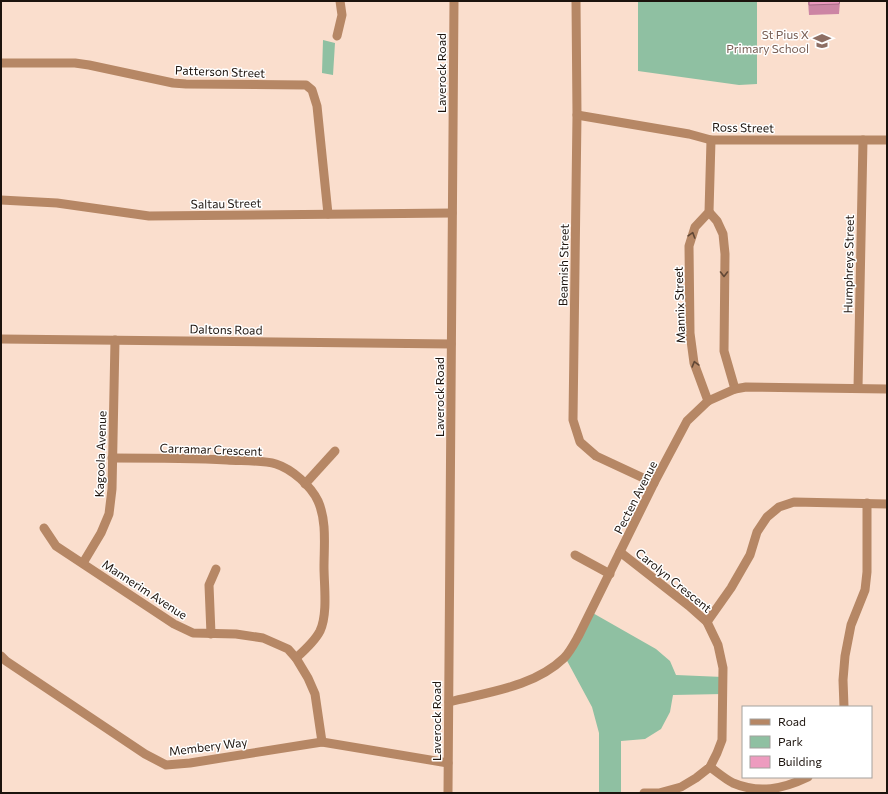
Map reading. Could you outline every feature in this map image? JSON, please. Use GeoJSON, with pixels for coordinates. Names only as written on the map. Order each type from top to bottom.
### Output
{"type":"FeatureCollection","features":[{"type":"Feature","properties":{"kind":"street"},"geometry":{"type":"LineString","coordinates":[[337,36],[342,15],[340,1]]}},
{"type":"Feature","properties":{"kind":"street","name":"Laverock Road"},"geometry":{"type":"LineString","coordinates":[[448,793],[454,1]]}},
{"type":"Feature","properties":{"kind":"street","name":"Beamish Street"},"geometry":{"type":"LineString","coordinates":[[576,1],[577,115],[572,420],[580,442],[596,456],[654,484]]}},
{"type":"Feature","properties":{"kind":"street","name":"Patterson Street"},"geometry":{"type":"LineString","coordinates":[[1,63],[75,63],[173,83],[186,84],[306,85],[312,90],[317,106],[328,214]]}},
{"type":"Feature","properties":{"kind":"street","name":"Ross Street"},"geometry":{"type":"LineString","coordinates":[[577,115],[683,132],[711,140],[887,140]]}},
{"type":"Feature","properties":{"kind":"street"},"geometry":{"type":"LineString","coordinates":[[711,140],[709,212],[717,221],[723,234],[724,352],[735,389]]}},
{"type":"Feature","properties":{"kind":"street","name":"Humphreys Street"},"geometry":{"type":"LineString","coordinates":[[858,388],[863,140]]}},
{"type":"Feature","properties":{"kind":"street","name":"Saltau Street"},"geometry":{"type":"LineString","coordinates":[[1,200],[57,203],[149,216],[452,213]]}},
{"type":"Feature","properties":{"kind":"street","name":"Mannix Street"},"geometry":{"type":"LineString","coordinates":[[708,401],[694,363],[690,333],[689,246],[695,227],[709,212]]}},
{"type":"Feature","properties":{"kind":"street","name":"Daltons Road"},"geometry":{"type":"LineString","coordinates":[[1,338],[451,344]]}},
{"type":"Feature","properties":{"kind":"street","name":"Kagoola Avenue"},"geometry":{"type":"LineString","coordinates":[[83,563],[101,533],[109,514],[112,489],[114,340]]}},
{"type":"Feature","properties":{"kind":"street","name":"Pecten Avenue"},"geometry":{"type":"LineString","coordinates":[[448,702],[526,682],[546,672],[565,657],[579,635],[687,421],[708,401],[735,389],[746,387],[887,388]]}},
{"type":"Feature","properties":{"kind":"street"},"geometry":{"type":"LineString","coordinates":[[305,484],[335,451]]}},
{"type":"Feature","properties":{"kind":"street","name":"Carramar Crescent"},"geometry":{"type":"LineString","coordinates":[[112,458],[247,461],[276,464],[291,472],[312,490],[319,502],[323,516],[324,620],[320,630],[309,646],[296,658]]}},
{"type":"Feature","properties":{"kind":"street"},"geometry":{"type":"LineString","coordinates":[[707,622],[731,588],[750,555],[757,532],[767,517],[779,507],[794,502],[887,504]]}},
{"type":"Feature","properties":{"kind":"street"},"geometry":{"type":"LineString","coordinates":[[844,706],[843,680],[845,656],[851,625],[865,590],[867,572],[867,503]]}},
{"type":"Feature","properties":{"kind":"street","name":"Mannerim Avenue"},"geometry":{"type":"LineString","coordinates":[[44,528],[56,546],[174,624],[193,633],[236,634],[263,638],[288,649],[296,658],[308,678],[315,694],[322,742]]}},
{"type":"Feature","properties":{"kind":"street","name":"Carolyn Crescent"},"geometry":{"type":"LineString","coordinates":[[620,552],[707,622],[718,645],[723,668],[722,740],[710,767],[681,787],[659,793],[644,793]]}},
{"type":"Feature","properties":{"kind":"street"},"geometry":{"type":"LineString","coordinates":[[575,555],[610,574]]}},
{"type":"Feature","properties":{"kind":"street"},"geometry":{"type":"LineString","coordinates":[[211,634],[209,586],[216,569]]}},
{"type":"Feature","properties":{"kind":"street","name":"Membery Way"},"geometry":{"type":"LineString","coordinates":[[1,656],[6,661],[145,754],[166,765],[190,763],[322,742],[448,763]]}},
{"type":"Feature","properties":{"kind":"street"},"geometry":{"type":"LineString","coordinates":[[710,767],[732,782],[746,788],[760,790],[776,789],[796,783],[806,778]]}},
{"type":"Feature","properties":{"kind":"green space"},"geometry":{"type":"Polygon","coordinates":[[[638,1],[757,1],[757,84],[739,85],[638,71],[638,1]]]}},
{"type":"Feature","properties":{"kind":"green space"},"geometry":{"type":"Polygon","coordinates":[[[323,40],[335,43],[333,75],[322,73],[323,40]]]}},
{"type":"Feature","properties":{"kind":"green space"},"geometry":{"type":"Polygon","coordinates":[[[591,612],[656,649],[670,661],[676,675],[723,677],[723,694],[673,695],[670,712],[661,729],[645,739],[621,741],[621,793],[599,793],[599,733],[592,707],[565,657],[591,612]]]}},
{"type":"Feature","properties":{"kind":"building"},"geometry":{"type":"Polygon","coordinates":[[[809,1],[840,1],[839,4],[809,5],[809,1]]]}},
{"type":"Feature","properties":{"kind":"place","name":"St Pius X Primary School"},"geometry":{"type":"Point","coordinates":[822,41]}}]}
